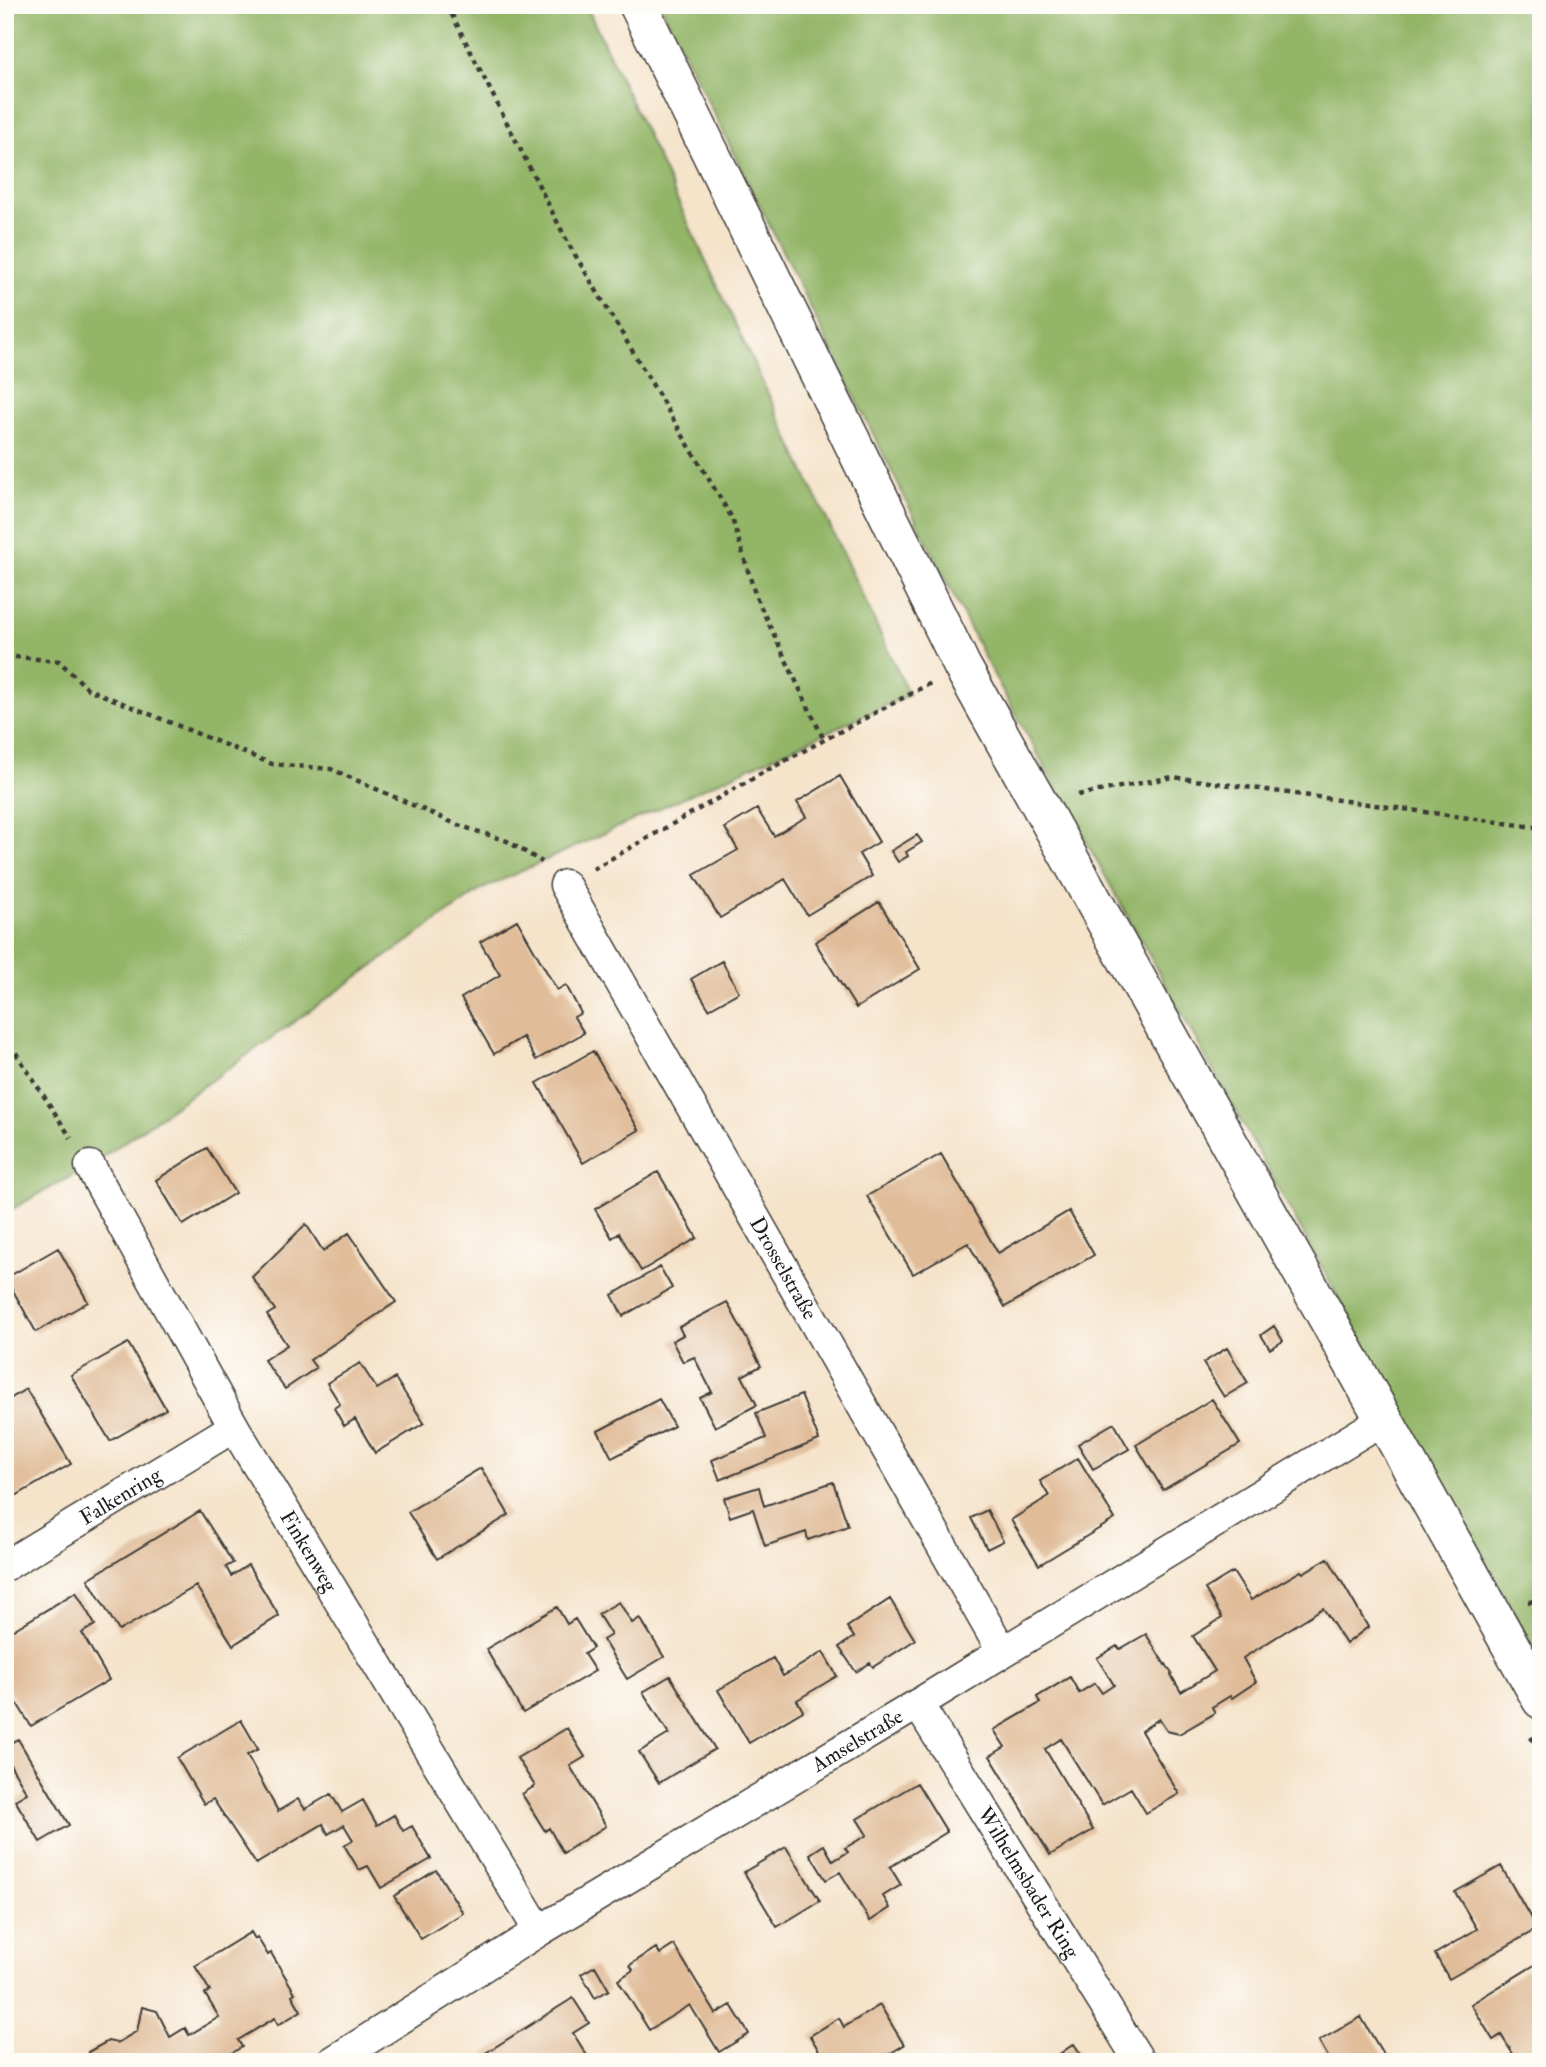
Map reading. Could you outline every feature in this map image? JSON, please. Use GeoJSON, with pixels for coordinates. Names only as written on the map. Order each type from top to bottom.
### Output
{"type":"FeatureCollection","features":[{"type":"Feature","properties":{"kind":"street"},"geometry":{"type":"LineString","coordinates":[[638,5],[962,666],[1541,1700]]}},
{"type":"Feature","properties":{"kind":"street","name":"Drosselstraße"},"geometry":{"type":"LineString","coordinates":[[565,886],[1002,1651]]}},
{"type":"Feature","properties":{"kind":"street","name":"Finkenweg"},"geometry":{"type":"LineString","coordinates":[[90,1166],[234,1427],[538,1931]]}},
{"type":"Feature","properties":{"kind":"street","name":"Amselstraße"},"geometry":{"type":"LineString","coordinates":[[332,2062],[538,1931],[918,1704],[1384,1419]]}},
{"type":"Feature","properties":{"kind":"street","name":"Falkenring"},"geometry":{"type":"LineString","coordinates":[[5,1566],[234,1427]]}},
{"type":"Feature","properties":{"kind":"street","name":"Wilhelmsbader Ring"},"geometry":{"type":"LineString","coordinates":[[918,1704],[1140,2062]]}},
{"type":"Feature","properties":{"kind":"path"},"geometry":{"type":"LineString","coordinates":[[447,5],[568,243],[732,518],[756,597],[824,740]]}},
{"type":"Feature","properties":{"kind":"path"},"geometry":{"type":"LineString","coordinates":[[5,656],[59,661],[88,689],[272,764],[331,769],[458,825],[507,841],[539,860],[565,886],[824,740],[962,666]]}},
{"type":"Feature","properties":{"kind":"path"},"geometry":{"type":"LineString","coordinates":[[1039,802],[1173,777],[1541,828]]}},
{"type":"Feature","properties":{"kind":"path"},"geometry":{"type":"LineString","coordinates":[[5,1036],[90,1166]]}},
{"type":"Feature","properties":{"kind":"green space"},"geometry":{"type":"Polygon","coordinates":[[[5,5],[586,5],[909,695],[482,889],[90,1166],[5,1213],[5,5]]]}},
{"type":"Feature","properties":{"kind":"green space"},"geometry":{"type":"Polygon","coordinates":[[[660,5],[1541,5],[1541,1663],[984,657],[660,5]]]}},
{"type":"Feature","properties":{"kind":"building"},"geometry":{"type":"Polygon","coordinates":[[[840,776],[879,842],[859,854],[872,876],[807,915],[785,879],[720,918],[694,875],[738,850],[725,828],[757,809],[774,836],[806,817],[797,802],[840,776]]]}},
{"type":"Feature","properties":{"kind":"building"},"geometry":{"type":"Polygon","coordinates":[[[917,835],[922,842],[906,852],[908,856],[898,862],[891,851],[917,835]]]}},
{"type":"Feature","properties":{"kind":"building"},"geometry":{"type":"Polygon","coordinates":[[[879,902],[920,969],[856,1008],[815,942],[879,902]]]}},
{"type":"Feature","properties":{"kind":"building"},"geometry":{"type":"Polygon","coordinates":[[[517,920],[557,990],[566,985],[581,1013],[574,1017],[584,1033],[536,1060],[523,1037],[494,1054],[461,998],[500,975],[480,942],[517,920]]]}},
{"type":"Feature","properties":{"kind":"building"},"geometry":{"type":"Polygon","coordinates":[[[722,961],[739,992],[709,1009],[691,979],[722,961]]]}},
{"type":"Feature","properties":{"kind":"building"},"geometry":{"type":"Polygon","coordinates":[[[593,1051],[639,1130],[583,1163],[537,1083],[593,1051]]]}},
{"type":"Feature","properties":{"kind":"building"},"geometry":{"type":"Polygon","coordinates":[[[207,1148],[235,1193],[183,1225],[156,1180],[207,1148]]]}},
{"type":"Feature","properties":{"kind":"building"},"geometry":{"type":"Polygon","coordinates":[[[941,1154],[998,1253],[1069,1211],[1094,1255],[1005,1307],[968,1243],[913,1274],[867,1196],[941,1154]]]}},
{"type":"Feature","properties":{"kind":"building"},"geometry":{"type":"Polygon","coordinates":[[[658,1172],[697,1238],[641,1271],[619,1233],[612,1238],[595,1209],[658,1172]]]}},
{"type":"Feature","properties":{"kind":"building"},"geometry":{"type":"Polygon","coordinates":[[[306,1224],[323,1251],[349,1233],[396,1302],[310,1360],[316,1368],[285,1389],[264,1360],[287,1345],[267,1315],[275,1310],[252,1277],[306,1224]]]}},
{"type":"Feature","properties":{"kind":"building"},"geometry":{"type":"Polygon","coordinates":[[[58,1248],[88,1302],[36,1332],[6,1278],[58,1248]]]}},
{"type":"Feature","properties":{"kind":"building"},"geometry":{"type":"Polygon","coordinates":[[[660,1267],[672,1288],[623,1316],[612,1295],[660,1267]]]}},
{"type":"Feature","properties":{"kind":"building"},"geometry":{"type":"Polygon","coordinates":[[[727,1302],[761,1366],[742,1376],[757,1405],[715,1427],[700,1398],[712,1392],[694,1357],[683,1362],[672,1341],[683,1335],[679,1327],[727,1302]]]}},
{"type":"Feature","properties":{"kind":"building"},"geometry":{"type":"Polygon","coordinates":[[[1274,1326],[1283,1341],[1270,1349],[1261,1335],[1274,1326]]]}},
{"type":"Feature","properties":{"kind":"building"},"geometry":{"type":"Polygon","coordinates":[[[128,1343],[166,1409],[110,1441],[71,1375],[128,1343]]]}},
{"type":"Feature","properties":{"kind":"building"},"geometry":{"type":"Polygon","coordinates":[[[1227,1348],[1248,1383],[1224,1397],[1203,1363],[1227,1348]]]}},
{"type":"Feature","properties":{"kind":"building"},"geometry":{"type":"Polygon","coordinates":[[[360,1363],[377,1389],[395,1378],[424,1423],[375,1453],[355,1419],[344,1426],[334,1408],[340,1404],[327,1383],[360,1363]]]}},
{"type":"Feature","properties":{"kind":"building"},"geometry":{"type":"Polygon","coordinates":[[[26,1389],[71,1464],[5,1502],[5,1437],[8,1435],[5,1429],[5,1402],[26,1389]]]}},
{"type":"Feature","properties":{"kind":"building"},"geometry":{"type":"Polygon","coordinates":[[[801,1395],[819,1440],[720,1480],[712,1460],[766,1438],[756,1413],[801,1395]]]}},
{"type":"Feature","properties":{"kind":"building"},"geometry":{"type":"Polygon","coordinates":[[[659,1399],[674,1426],[612,1458],[598,1431],[659,1399]]]}},
{"type":"Feature","properties":{"kind":"building"},"geometry":{"type":"Polygon","coordinates":[[[1212,1399],[1240,1444],[1163,1490],[1136,1445],[1212,1399]]]}},
{"type":"Feature","properties":{"kind":"building"},"geometry":{"type":"Polygon","coordinates":[[[1114,1423],[1129,1449],[1093,1469],[1078,1444],[1114,1423]]]}},
{"type":"Feature","properties":{"kind":"building"},"geometry":{"type":"Polygon","coordinates":[[[1078,1458],[1115,1519],[1039,1565],[1011,1520],[1049,1496],[1040,1481],[1078,1458]]]}},
{"type":"Feature","properties":{"kind":"building"},"geometry":{"type":"Polygon","coordinates":[[[481,1468],[509,1515],[437,1559],[408,1512],[481,1468]]]}},
{"type":"Feature","properties":{"kind":"building"},"geometry":{"type":"Polygon","coordinates":[[[833,1482],[848,1526],[808,1540],[806,1532],[765,1546],[753,1509],[730,1517],[724,1498],[759,1487],[764,1506],[833,1482]]]}},
{"type":"Feature","properties":{"kind":"building"},"geometry":{"type":"Polygon","coordinates":[[[987,1510],[1003,1541],[987,1549],[971,1518],[987,1510]]]}},
{"type":"Feature","properties":{"kind":"building"},"geometry":{"type":"Polygon","coordinates":[[[200,1511],[233,1563],[226,1567],[231,1576],[248,1565],[279,1616],[233,1645],[196,1586],[119,1631],[88,1579],[200,1511]]]}},
{"type":"Feature","properties":{"kind":"building"},"geometry":{"type":"Polygon","coordinates":[[[1328,1558],[1368,1627],[1346,1644],[1323,1608],[1243,1658],[1256,1682],[1212,1707],[1215,1713],[1179,1734],[1167,1731],[1159,1719],[1141,1731],[1179,1794],[1146,1813],[1131,1788],[1102,1805],[1061,1739],[1045,1749],[1093,1830],[1050,1855],[990,1756],[1005,1747],[994,1730],[1040,1703],[1037,1697],[1070,1677],[1079,1693],[1095,1683],[1102,1693],[1114,1685],[1097,1658],[1146,1634],[1181,1692],[1215,1671],[1193,1636],[1222,1618],[1205,1589],[1233,1572],[1251,1600],[1328,1558]]]}},
{"type":"Feature","properties":{"kind":"building"},"geometry":{"type":"Polygon","coordinates":[[[76,1592],[95,1625],[82,1633],[109,1680],[31,1726],[5,1684],[5,1635],[76,1592]]]}},
{"type":"Feature","properties":{"kind":"building"},"geometry":{"type":"Polygon","coordinates":[[[890,1599],[915,1640],[873,1667],[870,1663],[856,1672],[839,1647],[854,1637],[847,1627],[890,1599]]]}},
{"type":"Feature","properties":{"kind":"building"},"geometry":{"type":"Polygon","coordinates":[[[619,1602],[632,1623],[640,1618],[664,1657],[627,1679],[603,1640],[611,1635],[598,1614],[619,1602]]]}},
{"type":"Feature","properties":{"kind":"building"},"geometry":{"type":"Polygon","coordinates":[[[557,1607],[567,1624],[575,1619],[593,1648],[584,1654],[595,1671],[523,1713],[486,1649],[557,1607]]]}},
{"type":"Feature","properties":{"kind":"building"},"geometry":{"type":"Polygon","coordinates":[[[823,1652],[837,1676],[797,1700],[803,1711],[749,1743],[718,1690],[773,1658],[783,1676],[823,1652]]]}},
{"type":"Feature","properties":{"kind":"building"},"geometry":{"type":"Polygon","coordinates":[[[670,1676],[715,1749],[659,1783],[639,1752],[669,1734],[643,1692],[670,1676]]]}},
{"type":"Feature","properties":{"kind":"building"},"geometry":{"type":"Polygon","coordinates":[[[241,1720],[258,1749],[247,1755],[278,1811],[298,1799],[305,1809],[331,1794],[342,1812],[363,1800],[377,1825],[394,1815],[403,1831],[412,1826],[431,1859],[381,1888],[368,1866],[359,1870],[344,1845],[353,1840],[344,1825],[328,1834],[323,1824],[256,1864],[213,1799],[204,1804],[177,1758],[241,1720]]]}},
{"type":"Feature","properties":{"kind":"building"},"geometry":{"type":"Polygon","coordinates":[[[567,1728],[585,1757],[570,1766],[606,1826],[563,1853],[549,1828],[545,1831],[522,1794],[535,1786],[517,1758],[567,1728]]]}},
{"type":"Feature","properties":{"kind":"building"},"geometry":{"type":"Polygon","coordinates":[[[5,1738],[9,1744],[18,1739],[69,1825],[40,1842],[15,1800],[27,1793],[5,1756],[5,1738]]]}},
{"type":"Feature","properties":{"kind":"building"},"geometry":{"type":"Polygon","coordinates":[[[917,1783],[947,1832],[890,1867],[901,1885],[883,1896],[890,1908],[870,1921],[840,1872],[826,1880],[810,1854],[824,1845],[833,1861],[848,1852],[845,1848],[867,1835],[857,1819],[917,1783]]]}},
{"type":"Feature","properties":{"kind":"building"},"geometry":{"type":"Polygon","coordinates":[[[786,1847],[820,1901],[777,1927],[744,1872],[786,1847]]]}},
{"type":"Feature","properties":{"kind":"building"},"geometry":{"type":"Polygon","coordinates":[[[1501,1866],[1537,1929],[1449,1979],[1435,1954],[1477,1929],[1455,1892],[1501,1866]]]}},
{"type":"Feature","properties":{"kind":"building"},"geometry":{"type":"Polygon","coordinates":[[[436,1870],[463,1913],[421,1939],[394,1896],[436,1870]]]}},
{"type":"Feature","properties":{"kind":"building"},"geometry":{"type":"Polygon","coordinates":[[[251,1932],[268,1955],[271,1953],[295,1993],[292,1995],[301,2011],[278,2025],[275,2018],[238,2040],[242,2047],[217,2062],[86,2062],[88,2052],[108,2041],[117,2043],[137,2031],[142,2007],[157,2011],[170,2037],[185,2028],[189,2035],[219,2017],[205,1994],[210,1991],[195,1966],[251,1932]]]}},
{"type":"Feature","properties":{"kind":"building"},"geometry":{"type":"Polygon","coordinates":[[[674,1945],[716,2014],[731,2005],[749,2034],[719,2052],[690,2005],[649,2030],[618,1980],[633,1970],[630,1965],[656,1948],[660,1954],[674,1945]]]}},
{"type":"Feature","properties":{"kind":"building"},"geometry":{"type":"Polygon","coordinates":[[[1536,1964],[1541,1971],[1541,2060],[1518,2062],[1501,2035],[1493,2040],[1471,2004],[1536,1964]]]}},
{"type":"Feature","properties":{"kind":"building"},"geometry":{"type":"Polygon","coordinates":[[[595,1966],[609,1990],[595,1998],[581,1974],[595,1966]]]}},
{"type":"Feature","properties":{"kind":"building"},"geometry":{"type":"Polygon","coordinates":[[[573,1998],[589,2023],[573,2033],[591,2062],[489,2062],[484,2054],[573,1998]]]}},
{"type":"Feature","properties":{"kind":"building"},"geometry":{"type":"Polygon","coordinates":[[[880,2005],[904,2045],[876,2062],[826,2062],[810,2036],[839,2018],[844,2027],[880,2005]]]}},
{"type":"Feature","properties":{"kind":"building"},"geometry":{"type":"Polygon","coordinates":[[[1361,2017],[1386,2059],[1381,2062],[1331,2062],[1319,2041],[1361,2017]]]}},
{"type":"Feature","properties":{"kind":"building"},"geometry":{"type":"Polygon","coordinates":[[[1074,2044],[1086,2062],[1048,2062],[1074,2044]]]}}]}
